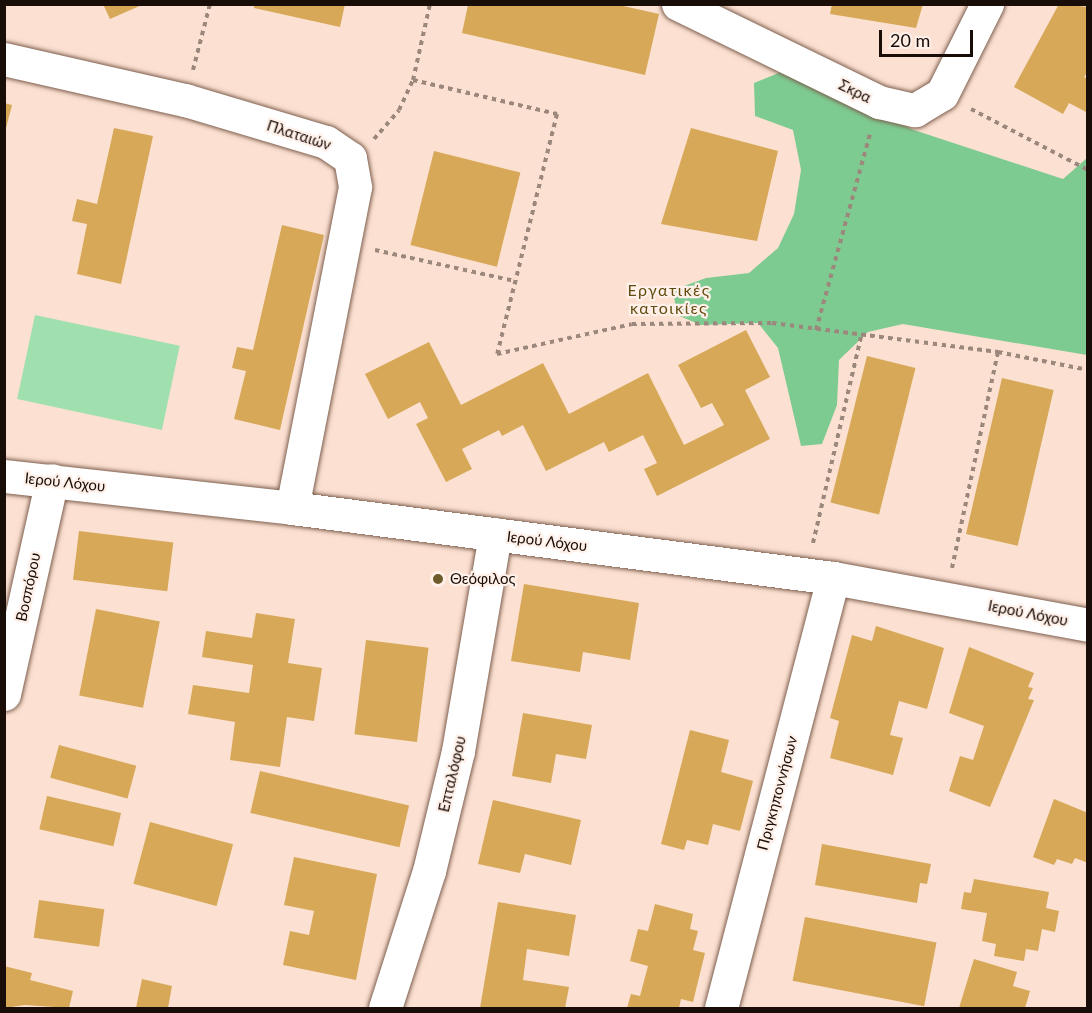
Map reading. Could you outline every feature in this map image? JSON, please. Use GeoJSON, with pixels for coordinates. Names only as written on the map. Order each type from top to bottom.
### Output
{"type":"FeatureCollection","features":[{"type":"Feature","properties":{"kind":"street","name":"Σκρα"},"geometry":{"type":"LineString","coordinates":[[678,4],[879,102],[915,110],[942,94]]}},
{"type":"Feature","properties":{"kind":"street"},"geometry":{"type":"LineString","coordinates":[[942,94],[987,4]]}},
{"type":"Feature","properties":{"kind":"street","name":"Πλαταιών"},"geometry":{"type":"LineString","coordinates":[[4,59],[185,100],[326,142],[350,158],[355,188],[292,507]]}},
{"type":"Feature","properties":{"kind":"street","name":"Ιερού Λόχου"},"geometry":{"type":"LineString","coordinates":[[4,476],[292,507],[819,576],[946,597],[1088,625]]}},
{"type":"Feature","properties":{"kind":"street","name":"Βοσπόρου"},"geometry":{"type":"LineString","coordinates":[[4,694],[52,480]]}},
{"type":"Feature","properties":{"kind":"street","name":"Επταλόφου"},"geometry":{"type":"LineString","coordinates":[[385,1008],[429,871],[458,751],[495,534]]}},
{"type":"Feature","properties":{"kind":"street","name":"Πριγκηποννήσων"},"geometry":{"type":"LineString","coordinates":[[721,1008],[819,576]]}},
{"type":"Feature","properties":{"kind":"path"},"geometry":{"type":"LineString","coordinates":[[185,100],[210,4]]}},
{"type":"Feature","properties":{"kind":"path"},"geometry":{"type":"LineString","coordinates":[[350,158],[382,133],[414,80],[430,4]]}},
{"type":"Feature","properties":{"kind":"path"},"geometry":{"type":"LineString","coordinates":[[414,80],[557,114],[497,354],[632,324],[772,323],[999,352],[1088,370]]}},
{"type":"Feature","properties":{"kind":"path"},"geometry":{"type":"LineString","coordinates":[[942,94],[1088,170]]}},
{"type":"Feature","properties":{"kind":"path"},"geometry":{"type":"LineString","coordinates":[[816,330],[879,102]]}},
{"type":"Feature","properties":{"kind":"path"},"geometry":{"type":"LineString","coordinates":[[345,243],[515,281]]}},
{"type":"Feature","properties":{"kind":"path"},"geometry":{"type":"LineString","coordinates":[[819,576],[861,336]]}},
{"type":"Feature","properties":{"kind":"path"},"geometry":{"type":"LineString","coordinates":[[946,597],[999,352]]}},
{"type":"Feature","properties":{"kind":"green space"},"geometry":{"type":"Polygon","coordinates":[[[781,72],[914,130],[1063,179],[1087,158],[1087,355],[903,324],[868,332],[839,360],[837,405],[822,444],[801,446],[778,348],[758,323],[701,325],[677,315],[673,290],[706,278],[749,273],[778,248],[794,214],[801,170],[793,130],[755,116],[754,83],[781,72]]]}},
{"type":"Feature","properties":{"kind":"green space"},"geometry":{"type":"Polygon","coordinates":[[[35,315],[180,346],[162,430],[17,399],[35,315]]]}},
{"type":"Feature","properties":{"kind":"building"},"geometry":{"type":"Polygon","coordinates":[[[103,4],[144,4],[110,19],[103,4]]]}},
{"type":"Feature","properties":{"kind":"building"},"geometry":{"type":"Polygon","coordinates":[[[254,4],[345,4],[340,27],[254,8],[254,4]]]}},
{"type":"Feature","properties":{"kind":"building"},"geometry":{"type":"Polygon","coordinates":[[[832,4],[923,4],[916,28],[830,14],[832,4]]]}},
{"type":"Feature","properties":{"kind":"building"},"geometry":{"type":"Polygon","coordinates":[[[1059,4],[1088,7],[1088,71],[1084,77],[1088,79],[1088,113],[1069,103],[1063,114],[1014,87],[1059,4]]]}},
{"type":"Feature","properties":{"kind":"building"},"geometry":{"type":"Polygon","coordinates":[[[468,5],[619,5],[659,14],[645,75],[462,33],[468,5]]]}},
{"type":"Feature","properties":{"kind":"building"},"geometry":{"type":"Polygon","coordinates":[[[4,103],[12,105],[5,132],[4,132],[4,103]]]}},
{"type":"Feature","properties":{"kind":"building"},"geometry":{"type":"Polygon","coordinates":[[[114,128],[153,136],[121,284],[77,274],[87,224],[72,221],[77,199],[97,204],[114,128]]]}},
{"type":"Feature","properties":{"kind":"building"},"geometry":{"type":"Polygon","coordinates":[[[691,128],[778,151],[757,241],[661,224],[691,128]]]}},
{"type":"Feature","properties":{"kind":"building"},"geometry":{"type":"Polygon","coordinates":[[[434,151],[520,173],[497,267],[411,245],[434,151]]]}},
{"type":"Feature","properties":{"kind":"building"},"geometry":{"type":"Polygon","coordinates":[[[282,225],[324,235],[280,430],[234,419],[246,371],[232,368],[237,347],[253,350],[282,225]]]}},
{"type":"Feature","properties":{"kind":"building"},"geometry":{"type":"Polygon","coordinates":[[[746,330],[770,377],[745,390],[770,439],[657,496],[644,469],[657,463],[643,435],[609,452],[604,442],[546,471],[523,425],[502,436],[499,430],[462,449],[472,469],[446,482],[416,424],[428,418],[420,402],[388,419],[365,374],[429,342],[461,405],[543,363],[569,414],[648,373],[684,445],[724,425],[712,403],[701,408],[678,365],[746,330]]]}},
{"type":"Feature","properties":{"kind":"building"},"geometry":{"type":"Polygon","coordinates":[[[867,356],[916,368],[879,515],[830,503],[867,356]]]}},
{"type":"Feature","properties":{"kind":"building"},"geometry":{"type":"Polygon","coordinates":[[[1002,378],[1054,390],[1018,546],[966,534],[1002,378]]]}},
{"type":"Feature","properties":{"kind":"building"},"geometry":{"type":"Polygon","coordinates":[[[79,531],[173,543],[167,591],[73,580],[79,531]]]}},
{"type":"Feature","properties":{"kind":"building"},"geometry":{"type":"Polygon","coordinates":[[[524,584],[639,603],[630,660],[583,652],[580,672],[511,661],[524,584]]]}},
{"type":"Feature","properties":{"kind":"building"},"geometry":{"type":"Polygon","coordinates":[[[96,609],[160,621],[143,708],[79,695],[96,609]]]}},
{"type":"Feature","properties":{"kind":"building"},"geometry":{"type":"Polygon","coordinates":[[[256,613],[295,619],[288,663],[322,668],[314,721],[287,717],[280,767],[230,760],[235,722],[188,714],[193,685],[249,693],[253,665],[202,657],[206,631],[252,638],[256,613]]]}},
{"type":"Feature","properties":{"kind":"building"},"geometry":{"type":"Polygon","coordinates":[[[876,626],[944,648],[927,709],[899,701],[890,735],[903,738],[893,775],[830,758],[839,721],[830,718],[852,635],[872,641],[876,626]]]}},
{"type":"Feature","properties":{"kind":"building"},"geometry":{"type":"Polygon","coordinates":[[[366,640],[429,648],[417,742],[354,734],[366,640]]]}},
{"type":"Feature","properties":{"kind":"building"},"geometry":{"type":"Polygon","coordinates":[[[969,647],[1034,673],[1028,687],[1033,688],[1028,699],[1034,700],[990,807],[949,791],[960,756],[973,760],[984,726],[949,713],[969,647]]]}},
{"type":"Feature","properties":{"kind":"building"},"geometry":{"type":"Polygon","coordinates":[[[523,713],[592,725],[586,759],[556,754],[551,783],[512,776],[523,713]]]}},
{"type":"Feature","properties":{"kind":"building"},"geometry":{"type":"Polygon","coordinates":[[[690,730],[729,740],[721,772],[753,781],[740,831],[713,824],[708,845],[687,840],[684,850],[661,844],[690,730]]]}},
{"type":"Feature","properties":{"kind":"building"},"geometry":{"type":"Polygon","coordinates":[[[59,745],[136,766],[127,799],[50,778],[59,745]]]}},
{"type":"Feature","properties":{"kind":"building"},"geometry":{"type":"Polygon","coordinates":[[[260,771],[409,805],[399,847],[250,813],[260,771]]]}},
{"type":"Feature","properties":{"kind":"building"},"geometry":{"type":"Polygon","coordinates":[[[47,796],[121,813],[113,846],[39,829],[47,796]]]}},
{"type":"Feature","properties":{"kind":"building"},"geometry":{"type":"Polygon","coordinates":[[[1054,799],[1088,813],[1088,863],[1075,858],[1072,864],[1057,859],[1054,865],[1033,857],[1054,799]]]}},
{"type":"Feature","properties":{"kind":"building"},"geometry":{"type":"Polygon","coordinates":[[[493,800],[581,820],[571,865],[525,854],[520,873],[478,864],[493,800]]]}},
{"type":"Feature","properties":{"kind":"building"},"geometry":{"type":"Polygon","coordinates":[[[150,822],[233,844],[217,906],[133,884],[150,822]]]}},
{"type":"Feature","properties":{"kind":"building"},"geometry":{"type":"Polygon","coordinates":[[[822,844],[931,864],[927,884],[920,883],[917,903],[815,885],[822,844]]]}},
{"type":"Feature","properties":{"kind":"building"},"geometry":{"type":"Polygon","coordinates":[[[294,857],[377,874],[356,980],[283,965],[290,931],[309,935],[314,911],[284,905],[294,857]]]}},
{"type":"Feature","properties":{"kind":"building"},"geometry":{"type":"Polygon","coordinates":[[[974,879],[1049,892],[1046,908],[1059,911],[1055,932],[1042,929],[1038,951],[1026,949],[1024,961],[994,956],[996,944],[982,941],[987,913],[961,909],[964,892],[971,893],[974,879]]]}},
{"type":"Feature","properties":{"kind":"building"},"geometry":{"type":"Polygon","coordinates":[[[39,900],[104,909],[99,947],[34,938],[39,900]]]}},
{"type":"Feature","properties":{"kind":"building"},"geometry":{"type":"Polygon","coordinates":[[[498,902],[576,915],[569,956],[527,949],[523,980],[569,987],[565,1008],[480,1008],[498,902]]]}},
{"type":"Feature","properties":{"kind":"building"},"geometry":{"type":"Polygon","coordinates":[[[655,904],[693,914],[690,929],[698,931],[693,950],[705,953],[693,1002],[681,999],[679,1008],[627,1008],[631,994],[640,996],[648,966],[630,961],[638,929],[648,931],[655,904]]]}},
{"type":"Feature","properties":{"kind":"building"},"geometry":{"type":"Polygon","coordinates":[[[805,917],[937,943],[924,1006],[793,981],[805,917]]]}},
{"type":"Feature","properties":{"kind":"building"},"geometry":{"type":"Polygon","coordinates":[[[974,959],[1017,972],[1013,986],[1030,991],[1025,1008],[959,1008],[974,959]]]}},
{"type":"Feature","properties":{"kind":"building"},"geometry":{"type":"Polygon","coordinates":[[[4,966],[32,973],[30,980],[73,991],[69,1008],[25,1005],[4,1008],[4,966]]]}},
{"type":"Feature","properties":{"kind":"building"},"geometry":{"type":"Polygon","coordinates":[[[142,979],[172,986],[168,1008],[136,1008],[142,979]]]}},
{"type":"Feature","properties":{"kind":"place","name":"Θεόφιλος"},"geometry":{"type":"Point","coordinates":[438,579]}},
{"type":"Feature","properties":{"kind":"district","name":"Εργατικές κατοικίες"},"geometry":{"type":"Point","coordinates":[669,299]}}]}
